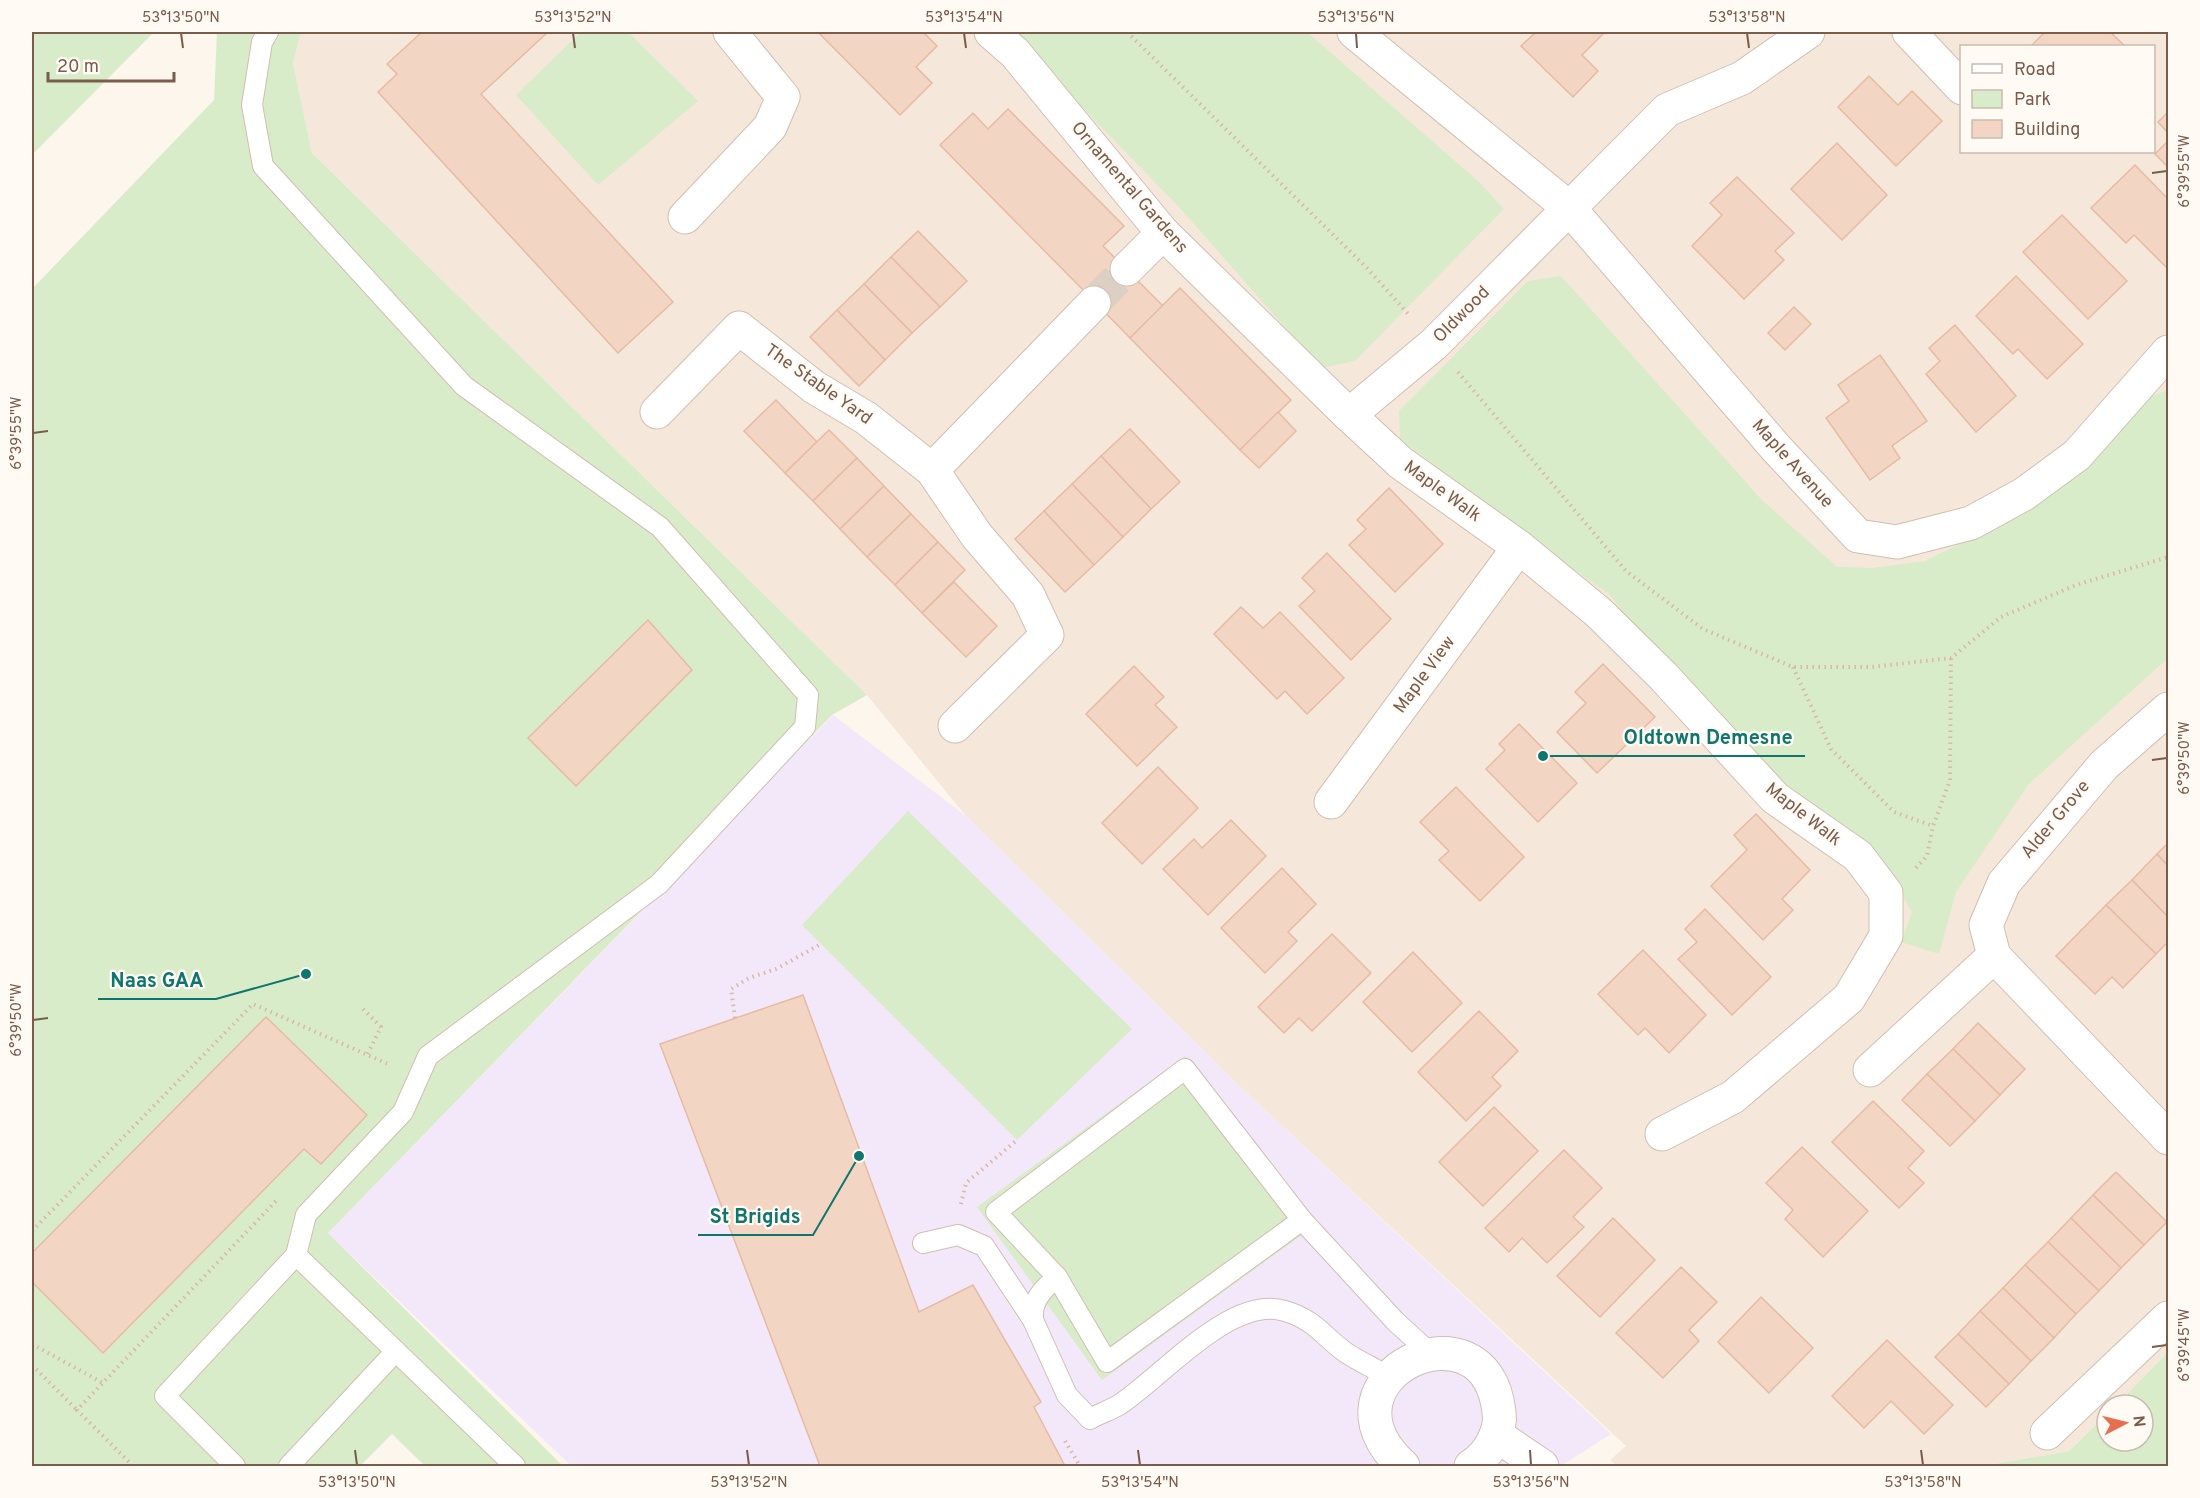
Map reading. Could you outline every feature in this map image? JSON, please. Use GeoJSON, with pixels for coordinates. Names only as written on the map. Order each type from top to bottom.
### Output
{"type":"FeatureCollection","features":[{"type":"Feature","properties":{"kind":"street"},"geometry":{"type":"LineString","coordinates":[[685,217],[770,127],[783,97],[730,32]]}},
{"type":"Feature","properties":{"kind":"street","name":"Ornamental Gardens"},"geometry":{"type":"LineString","coordinates":[[992,32],[1015,53],[1163,233],[1349,415]]}},
{"type":"Feature","properties":{"kind":"street"},"geometry":{"type":"LineString","coordinates":[[1354,32],[1569,208]]}},
{"type":"Feature","properties":{"kind":"street","name":"Oldwood"},"geometry":{"type":"LineString","coordinates":[[1349,415],[1434,344],[1667,110],[1742,78],[1808,32]]}},
{"type":"Feature","properties":{"kind":"street"},"geometry":{"type":"LineString","coordinates":[[1909,32],[1960,86]]}},
{"type":"Feature","properties":{"kind":"street","name":"Maple Avenue"},"geometry":{"type":"LineString","coordinates":[[1569,208],[1776,448],[1857,536],[1897,542],[1971,523],[2024,494],[2077,454],[2169,352]]}},
{"type":"Feature","properties":{"kind":"street"},"geometry":{"type":"LineString","coordinates":[[1126,269],[1163,233]]}},
{"type":"Feature","properties":{"kind":"street"},"geometry":{"type":"LineString","coordinates":[[932,470],[1094,303]]}},
{"type":"Feature","properties":{"kind":"street","name":"The Stable Yard"},"geometry":{"type":"LineString","coordinates":[[657,412],[739,328],[814,387],[866,418],[932,470],[977,536],[1028,595],[1047,635],[955,726]]}},
{"type":"Feature","properties":{"kind":"street","name":"Maple Walk"},"geometry":{"type":"LineString","coordinates":[[1349,415],[1401,463],[1519,547],[1598,612],[1663,676],[1775,798],[1858,856],[1886,893]]}},
{"type":"Feature","properties":{"kind":"street","name":"Maple View"},"geometry":{"type":"LineString","coordinates":[[1331,802],[1519,547]]}},
{"type":"Feature","properties":{"kind":"street","name":"Alder Grove"},"geometry":{"type":"LineString","coordinates":[[2169,709],[2104,765],[2004,883],[1986,925],[1994,956],[2169,1138]]}},
{"type":"Feature","properties":{"kind":"street"},"geometry":{"type":"LineString","coordinates":[[1662,1134],[1733,1097],[1849,998],[1886,936],[1886,893]]}},
{"type":"Feature","properties":{"kind":"street"},"geometry":{"type":"LineString","coordinates":[[1870,1070],[1994,956]]}},
{"type":"Feature","properties":{"kind":"street"},"geometry":{"type":"LineString","coordinates":[[2047,1433],[2169,1318]]}},
{"type":"Feature","properties":{"kind":"street"},"geometry":{"type":"LineString","coordinates":[[1403,1467],[1389,1454],[1379,1435],[1376,1415],[1379,1395],[1389,1377],[1414,1357],[1430,1353],[1451,1354],[1471,1362],[1486,1376],[1496,1394],[1500,1415],[1496,1435],[1488,1451],[1471,1467]]}},
{"type":"Feature","properties":{"kind":"street"},"geometry":{"type":"LineString","coordinates":[[1496,1435],[1542,1467]]}},
{"type":"Feature","properties":{"kind":"lane"},"geometry":{"type":"LineString","coordinates":[[235,1467],[165,1396],[296,1255],[306,1215],[403,1112],[428,1056],[659,884],[805,727],[808,695],[660,527],[465,386],[263,166],[252,105],[262,42],[268,32]]}},
{"type":"Feature","properties":{"kind":"lane"},"geometry":{"type":"LineString","coordinates":[[1302,1220],[1107,1362],[1056,1277],[996,1212],[1185,1069],[1302,1220],[1395,1321],[1430,1353]]}},
{"type":"Feature","properties":{"kind":"lane"},"geometry":{"type":"LineString","coordinates":[[923,1243],[958,1235],[984,1246],[1033,1320],[1067,1395],[1090,1419],[1119,1405],[1201,1340],[1243,1313],[1260,1310],[1283,1310],[1315,1324],[1345,1352],[1389,1377]]}},
{"type":"Feature","properties":{"kind":"lane"},"geometry":{"type":"LineString","coordinates":[[296,1255],[515,1467]]}},
{"type":"Feature","properties":{"kind":"lane"},"geometry":{"type":"LineString","coordinates":[[1033,1320],[1032,1310],[1038,1298],[1056,1277]]}},
{"type":"Feature","properties":{"kind":"lane"},"geometry":{"type":"LineString","coordinates":[[289,1467],[396,1351]]}},
{"type":"Feature","properties":{"kind":"path"},"geometry":{"type":"LineString","coordinates":[[1127,32],[1367,268],[1626,571],[1703,629],[1792,667],[1872,667],[1951,658],[2001,617],[2076,585],[2169,556]]}},
{"type":"Feature","properties":{"kind":"path"},"geometry":{"type":"LineString","coordinates":[[1886,893],[1907,878],[1927,856],[1932,826],[1950,780],[1951,658]]}},
{"type":"Feature","properties":{"kind":"path"},"geometry":{"type":"LineString","coordinates":[[1792,667],[1831,749],[1894,812],[1932,826]]}},
{"type":"Feature","properties":{"kind":"path"},"geometry":{"type":"LineString","coordinates":[[735,1018],[731,989],[749,978],[776,969],[821,944]]}},
{"type":"Feature","properties":{"kind":"path"},"geometry":{"type":"LineString","coordinates":[[32,1231],[253,1004],[418,1078]]}},
{"type":"Feature","properties":{"kind":"path"},"geometry":{"type":"LineString","coordinates":[[363,1009],[381,1027],[367,1055]]}},
{"type":"Feature","properties":{"kind":"path"},"geometry":{"type":"LineString","coordinates":[[77,1410],[298,1178],[323,1197]]}},
{"type":"Feature","properties":{"kind":"path"},"geometry":{"type":"LineString","coordinates":[[32,1344],[103,1383]]}},
{"type":"Feature","properties":{"kind":"path"},"geometry":{"type":"LineString","coordinates":[[32,1365],[133,1467]]}},
{"type":"Feature","properties":{"kind":"shaded area"},"geometry":{"type":"Polygon","coordinates":[[[301,32],[2168,32],[2168,1352],[2128,1393],[2095,1393],[2095,1426],[2069,1451],[1994,1464],[1994,1466],[1617,1466],[1610,1460],[1626,1446],[1232,1079],[966,816],[867,695],[312,153],[293,63],[301,32]]]}},
{"type":"Feature","properties":{"kind":"shaded area"},"geometry":{"type":"Polygon","coordinates":[[[833,715],[966,816],[1232,1079],[1611,1434],[1561,1466],[571,1466],[328,1233],[833,715]]]}},
{"type":"Feature","properties":{"kind":"green space"},"geometry":{"type":"Polygon","coordinates":[[[32,32],[154,32],[32,155],[32,32]]]}},
{"type":"Feature","properties":{"kind":"green space"},"geometry":{"type":"Polygon","coordinates":[[[217,32],[301,32],[293,63],[312,153],[867,695],[832,715],[328,1233],[563,1466],[425,1466],[392,1434],[360,1466],[32,1466],[32,289],[214,100],[217,32]]]}},
{"type":"Feature","properties":{"kind":"green space"},"geometry":{"type":"Polygon","coordinates":[[[581,32],[628,32],[698,101],[598,185],[516,95],[581,32]]]}},
{"type":"Feature","properties":{"kind":"green space"},"geometry":{"type":"Polygon","coordinates":[[[1009,32],[1307,32],[1478,181],[1504,209],[1355,361],[1321,368],[1178,206],[1009,32]]]}},
{"type":"Feature","properties":{"kind":"green space"},"geometry":{"type":"Polygon","coordinates":[[[1561,276],[1762,500],[1837,567],[1872,568],[1925,561],[2006,521],[2093,451],[2152,396],[2168,390],[2168,658],[2028,785],[1956,892],[1939,954],[1901,942],[1912,912],[1872,847],[1780,782],[1652,651],[1609,594],[1522,533],[1400,439],[1399,411],[1528,281],[1561,276]]]}},
{"type":"Feature","properties":{"kind":"green space"},"geometry":{"type":"Polygon","coordinates":[[[908,811],[1132,1029],[1017,1140],[802,925],[908,811]]]}},
{"type":"Feature","properties":{"kind":"green space"},"geometry":{"type":"Polygon","coordinates":[[[1185,1056],[1310,1229],[1102,1380],[977,1207],[1185,1056]]]}},
{"type":"Feature","properties":{"kind":"green space"},"geometry":{"type":"Polygon","coordinates":[[[2168,1352],[2168,1466],[1994,1466],[1994,1464],[2069,1451],[2095,1426],[2095,1453],[2155,1453],[2155,1393],[2128,1393],[2168,1352]]]}},
{"type":"Feature","properties":{"kind":"building"},"geometry":{"type":"Polygon","coordinates":[[[422,32],[548,32],[481,94],[673,302],[618,353],[378,92],[397,74],[387,64],[422,32]]]}},
{"type":"Feature","properties":{"kind":"building"},"geometry":{"type":"Polygon","coordinates":[[[818,32],[923,32],[937,46],[916,67],[932,83],[900,115],[818,32]]]}},
{"type":"Feature","properties":{"kind":"building"},"geometry":{"type":"Polygon","coordinates":[[[1536,32],[1605,32],[1582,55],[1598,71],[1573,97],[1521,46],[1536,32]]]}},
{"type":"Feature","properties":{"kind":"building"},"geometry":{"type":"Polygon","coordinates":[[[2045,32],[2110,32],[2124,45],[2032,45],[2045,32]]]}},
{"type":"Feature","properties":{"kind":"building"},"geometry":{"type":"Polygon","coordinates":[[[1869,76],[1898,105],[1912,91],[1942,121],[1896,166],[1838,107],[1869,76]]]}},
{"type":"Feature","properties":{"kind":"building"},"geometry":{"type":"Polygon","coordinates":[[[1008,109],[1124,226],[1103,246],[1119,262],[1087,294],[940,145],[973,113],[988,129],[1008,109]]]}},
{"type":"Feature","properties":{"kind":"building"},"geometry":{"type":"Polygon","coordinates":[[[2168,112],[2168,133],[2158,122],[2168,112]]]}},
{"type":"Feature","properties":{"kind":"building"},"geometry":{"type":"Polygon","coordinates":[[[2168,141],[2168,167],[2155,154],[2168,141]]]}},
{"type":"Feature","properties":{"kind":"building"},"geometry":{"type":"Polygon","coordinates":[[[1837,143],[1887,195],[1842,240],[1791,189],[1837,143]]]}},
{"type":"Feature","properties":{"kind":"building"},"geometry":{"type":"Polygon","coordinates":[[[2135,165],[2168,199],[2167,268],[2134,235],[2126,243],[2091,208],[2135,165]]]}},
{"type":"Feature","properties":{"kind":"building"},"geometry":{"type":"Polygon","coordinates":[[[1737,177],[1794,233],[1775,251],[1784,260],[1744,299],[1692,246],[1722,215],[1710,203],[1737,177]]]}},
{"type":"Feature","properties":{"kind":"building"},"geometry":{"type":"Polygon","coordinates":[[[2062,215],[2127,281],[2088,319],[2023,252],[2062,215]]]}},
{"type":"Feature","properties":{"kind":"building"},"geometry":{"type":"Polygon","coordinates":[[[918,231],[967,281],[940,307],[891,257],[918,231]]]}},
{"type":"Feature","properties":{"kind":"building"},"geometry":{"type":"Polygon","coordinates":[[[891,257],[940,307],[912,333],[864,284],[891,257]]]}},
{"type":"Feature","properties":{"kind":"building"},"geometry":{"type":"Polygon","coordinates":[[[1119,262],[1163,306],[1130,338],[1087,294],[1119,262]]]}},
{"type":"Feature","properties":{"kind":"building"},"geometry":{"type":"Polygon","coordinates":[[[2016,276],[2083,344],[2047,379],[2018,349],[2013,354],[1976,316],[2016,276]]]}},
{"type":"Feature","properties":{"kind":"building"},"geometry":{"type":"Polygon","coordinates":[[[864,284],[912,333],[885,360],[837,310],[864,284]]]}},
{"type":"Feature","properties":{"kind":"building"},"geometry":{"type":"Polygon","coordinates":[[[1180,288],[1291,400],[1240,450],[1130,338],[1180,288]]]}},
{"type":"Feature","properties":{"kind":"building"},"geometry":{"type":"Polygon","coordinates":[[[1794,307],[1811,324],[1785,350],[1768,333],[1794,307]]]}},
{"type":"Feature","properties":{"kind":"building"},"geometry":{"type":"Polygon","coordinates":[[[837,310],[885,360],[859,386],[810,337],[837,310]]]}},
{"type":"Feature","properties":{"kind":"building"},"geometry":{"type":"Polygon","coordinates":[[[1955,325],[2016,396],[1976,432],[1926,374],[1940,361],[1929,348],[1955,325]]]}},
{"type":"Feature","properties":{"kind":"building"},"geometry":{"type":"Polygon","coordinates":[[[1880,355],[1927,421],[1892,446],[1900,458],[1870,480],[1826,418],[1849,401],[1838,385],[1880,355]]]}},
{"type":"Feature","properties":{"kind":"building"},"geometry":{"type":"Polygon","coordinates":[[[776,400],[817,442],[785,473],[744,431],[776,400]]]}},
{"type":"Feature","properties":{"kind":"building"},"geometry":{"type":"Polygon","coordinates":[[[1278,412],[1296,431],[1259,468],[1240,450],[1278,412]]]}},
{"type":"Feature","properties":{"kind":"building"},"geometry":{"type":"Polygon","coordinates":[[[1130,429],[1180,482],[1151,509],[1101,456],[1130,429]]]}},
{"type":"Feature","properties":{"kind":"building"},"geometry":{"type":"Polygon","coordinates":[[[829,430],[857,458],[813,501],[785,473],[829,430]]]}},
{"type":"Feature","properties":{"kind":"building"},"geometry":{"type":"Polygon","coordinates":[[[1101,456],[1151,509],[1123,537],[1072,484],[1101,456]]]}},
{"type":"Feature","properties":{"kind":"building"},"geometry":{"type":"Polygon","coordinates":[[[857,458],[884,486],[840,529],[813,501],[857,458]]]}},
{"type":"Feature","properties":{"kind":"building"},"geometry":{"type":"Polygon","coordinates":[[[1072,484],[1123,537],[1094,565],[1044,511],[1072,484]]]}},
{"type":"Feature","properties":{"kind":"building"},"geometry":{"type":"Polygon","coordinates":[[[884,486],[911,514],[867,557],[840,529],[884,486]]]}},
{"type":"Feature","properties":{"kind":"building"},"geometry":{"type":"Polygon","coordinates":[[[1389,488],[1443,544],[1395,592],[1349,545],[1366,529],[1357,520],[1389,488]]]}},
{"type":"Feature","properties":{"kind":"building"},"geometry":{"type":"Polygon","coordinates":[[[1044,511],[1094,565],[1065,592],[1015,539],[1044,511]]]}},
{"type":"Feature","properties":{"kind":"building"},"geometry":{"type":"Polygon","coordinates":[[[911,514],[938,542],[895,585],[867,557],[911,514]]]}},
{"type":"Feature","properties":{"kind":"building"},"geometry":{"type":"Polygon","coordinates":[[[938,542],[965,570],[922,613],[895,585],[938,542]]]}},
{"type":"Feature","properties":{"kind":"building"},"geometry":{"type":"Polygon","coordinates":[[[1327,553],[1391,619],[1351,660],[1299,606],[1315,591],[1302,578],[1327,553]]]}},
{"type":"Feature","properties":{"kind":"building"},"geometry":{"type":"Polygon","coordinates":[[[954,582],[997,626],[966,657],[922,613],[954,582]]]}},
{"type":"Feature","properties":{"kind":"building"},"geometry":{"type":"Polygon","coordinates":[[[1241,607],[1263,628],[1280,612],[1344,678],[1307,714],[1285,691],[1277,699],[1214,634],[1241,607]]]}},
{"type":"Feature","properties":{"kind":"building"},"geometry":{"type":"Polygon","coordinates":[[[648,620],[692,670],[576,786],[528,738],[648,620]]]}},
{"type":"Feature","properties":{"kind":"building"},"geometry":{"type":"Polygon","coordinates":[[[1603,664],[1655,717],[1597,773],[1557,732],[1586,703],[1575,692],[1603,664]]]}},
{"type":"Feature","properties":{"kind":"building"},"geometry":{"type":"Polygon","coordinates":[[[1134,666],[1164,697],[1155,705],[1177,727],[1137,766],[1086,714],[1134,666]]]}},
{"type":"Feature","properties":{"kind":"building"},"geometry":{"type":"Polygon","coordinates":[[[1519,724],[1577,783],[1538,822],[1486,769],[1505,750],[1499,744],[1519,724]]]}},
{"type":"Feature","properties":{"kind":"building"},"geometry":{"type":"Polygon","coordinates":[[[1158,767],[1198,808],[1142,864],[1102,823],[1158,767]]]}},
{"type":"Feature","properties":{"kind":"building"},"geometry":{"type":"Polygon","coordinates":[[[1456,787],[1524,857],[1480,901],[1439,860],[1449,851],[1420,822],[1456,787]]]}},
{"type":"Feature","properties":{"kind":"building"},"geometry":{"type":"Polygon","coordinates":[[[1756,814],[1810,870],[1782,899],[1793,910],[1763,940],[1711,886],[1747,850],[1734,835],[1756,814]]]}},
{"type":"Feature","properties":{"kind":"building"},"geometry":{"type":"Polygon","coordinates":[[[1231,820],[1266,856],[1208,915],[1163,869],[1194,839],[1202,848],[1231,820]]]}},
{"type":"Feature","properties":{"kind":"building"},"geometry":{"type":"Polygon","coordinates":[[[2168,843],[2168,866],[2157,854],[2168,843]]]}},
{"type":"Feature","properties":{"kind":"building"},"geometry":{"type":"Polygon","coordinates":[[[2157,854],[2168,866],[2168,917],[2132,880],[2157,854]]]}},
{"type":"Feature","properties":{"kind":"building"},"geometry":{"type":"Polygon","coordinates":[[[1282,868],[1316,904],[1288,932],[1297,941],[1265,973],[1221,928],[1282,868]]]}},
{"type":"Feature","properties":{"kind":"building"},"geometry":{"type":"Polygon","coordinates":[[[2132,880],[2168,917],[2168,942],[2156,954],[2106,905],[2132,880]]]}},
{"type":"Feature","properties":{"kind":"building"},"geometry":{"type":"Polygon","coordinates":[[[2106,905],[2156,954],[2123,988],[2112,977],[2095,994],[2056,956],[2106,905]]]}},
{"type":"Feature","properties":{"kind":"building"},"geometry":{"type":"Polygon","coordinates":[[[1705,909],[1771,977],[1732,1015],[1678,959],[1697,942],[1685,929],[1705,909]]]}},
{"type":"Feature","properties":{"kind":"building"},"geometry":{"type":"Polygon","coordinates":[[[1332,934],[1371,973],[1312,1031],[1299,1018],[1284,1033],[1258,1007],[1332,934]]]}},
{"type":"Feature","properties":{"kind":"building"},"geometry":{"type":"Polygon","coordinates":[[[1643,950],[1706,1015],[1669,1053],[1645,1028],[1638,1035],[1598,994],[1643,950]]]}},
{"type":"Feature","properties":{"kind":"building"},"geometry":{"type":"Polygon","coordinates":[[[1413,952],[1462,1003],[1412,1052],[1363,1002],[1413,952]]]}},
{"type":"Feature","properties":{"kind":"building"},"geometry":{"type":"Polygon","coordinates":[[[803,995],[919,1312],[973,1285],[1041,1402],[1034,1407],[1065,1466],[820,1466],[660,1044],[803,995]]]}},
{"type":"Feature","properties":{"kind":"building"},"geometry":{"type":"Polygon","coordinates":[[[1479,1011],[1518,1051],[1492,1077],[1501,1086],[1466,1121],[1418,1072],[1479,1011]]]}},
{"type":"Feature","properties":{"kind":"building"},"geometry":{"type":"Polygon","coordinates":[[[266,1017],[367,1115],[321,1164],[304,1149],[103,1353],[32,1282],[32,1253],[266,1017]]]}},
{"type":"Feature","properties":{"kind":"building"},"geometry":{"type":"Polygon","coordinates":[[[1978,1023],[2025,1069],[2000,1095],[1953,1049],[1978,1023]]]}},
{"type":"Feature","properties":{"kind":"building"},"geometry":{"type":"Polygon","coordinates":[[[1953,1049],[2000,1095],[1975,1121],[1927,1074],[1953,1049]]]}},
{"type":"Feature","properties":{"kind":"building"},"geometry":{"type":"Polygon","coordinates":[[[1927,1074],[1975,1121],[1950,1146],[1902,1100],[1927,1074]]]}},
{"type":"Feature","properties":{"kind":"building"},"geometry":{"type":"Polygon","coordinates":[[[1873,1101],[1924,1151],[1908,1168],[1924,1183],[1899,1208],[1832,1142],[1873,1101]]]}},
{"type":"Feature","properties":{"kind":"building"},"geometry":{"type":"Polygon","coordinates":[[[1494,1107],[1538,1151],[1483,1206],[1439,1162],[1494,1107]]]}},
{"type":"Feature","properties":{"kind":"building"},"geometry":{"type":"Polygon","coordinates":[[[1802,1147],[1868,1211],[1823,1257],[1785,1219],[1793,1210],[1766,1183],[1802,1147]]]}},
{"type":"Feature","properties":{"kind":"building"},"geometry":{"type":"Polygon","coordinates":[[[1564,1150],[1602,1188],[1573,1217],[1584,1227],[1547,1263],[1522,1238],[1509,1252],[1485,1228],[1564,1150]]]}},
{"type":"Feature","properties":{"kind":"building"},"geometry":{"type":"Polygon","coordinates":[[[2116,1172],[2167,1222],[2144,1245],[2093,1195],[2116,1172]]]}},
{"type":"Feature","properties":{"kind":"building"},"geometry":{"type":"Polygon","coordinates":[[[2093,1195],[2144,1245],[2121,1268],[2071,1218],[2093,1195]]]}},
{"type":"Feature","properties":{"kind":"building"},"geometry":{"type":"Polygon","coordinates":[[[1613,1218],[1655,1260],[1600,1317],[1557,1276],[1613,1218]]]}},
{"type":"Feature","properties":{"kind":"building"},"geometry":{"type":"Polygon","coordinates":[[[2071,1218],[2121,1268],[2099,1291],[2048,1242],[2071,1218]]]}},
{"type":"Feature","properties":{"kind":"building"},"geometry":{"type":"Polygon","coordinates":[[[2048,1242],[2099,1291],[2076,1314],[2025,1265],[2048,1242]]]}},
{"type":"Feature","properties":{"kind":"building"},"geometry":{"type":"Polygon","coordinates":[[[2025,1265],[2076,1314],[2054,1338],[2003,1288],[2025,1265]]]}},
{"type":"Feature","properties":{"kind":"building"},"geometry":{"type":"Polygon","coordinates":[[[1681,1267],[1717,1302],[1689,1330],[1699,1341],[1663,1378],[1616,1333],[1681,1267]]]}},
{"type":"Feature","properties":{"kind":"building"},"geometry":{"type":"Polygon","coordinates":[[[2003,1288],[2054,1338],[2031,1361],[1980,1311],[2003,1288]]]}},
{"type":"Feature","properties":{"kind":"building"},"geometry":{"type":"Polygon","coordinates":[[[1761,1297],[1813,1348],[1769,1393],[1718,1342],[1761,1297]]]}},
{"type":"Feature","properties":{"kind":"building"},"geometry":{"type":"Polygon","coordinates":[[[1980,1311],[2031,1361],[2009,1384],[1958,1334],[1980,1311]]]}},
{"type":"Feature","properties":{"kind":"building"},"geometry":{"type":"Polygon","coordinates":[[[1958,1334],[2009,1384],[1986,1407],[1935,1357],[1958,1334]]]}},
{"type":"Feature","properties":{"kind":"building"},"geometry":{"type":"Polygon","coordinates":[[[1887,1340],[1953,1405],[1924,1434],[1891,1401],[1864,1428],[1832,1396],[1887,1340]]]}},
{"type":"Feature","properties":{"kind":"tunnel"},"geometry":{"type":"LineString","coordinates":[[1094,303],[1127,269]]}},
{"type":"Feature","properties":{"kind":"place","name":"Oldtown Demesne"},"geometry":{"type":"Point","coordinates":[1543,756]}},
{"type":"Feature","properties":{"kind":"place","name":"Naas GAA"},"geometry":{"type":"Point","coordinates":[306,974]}},
{"type":"Feature","properties":{"kind":"place","name":"St Brigids"},"geometry":{"type":"Point","coordinates":[859,1156]}}]}
